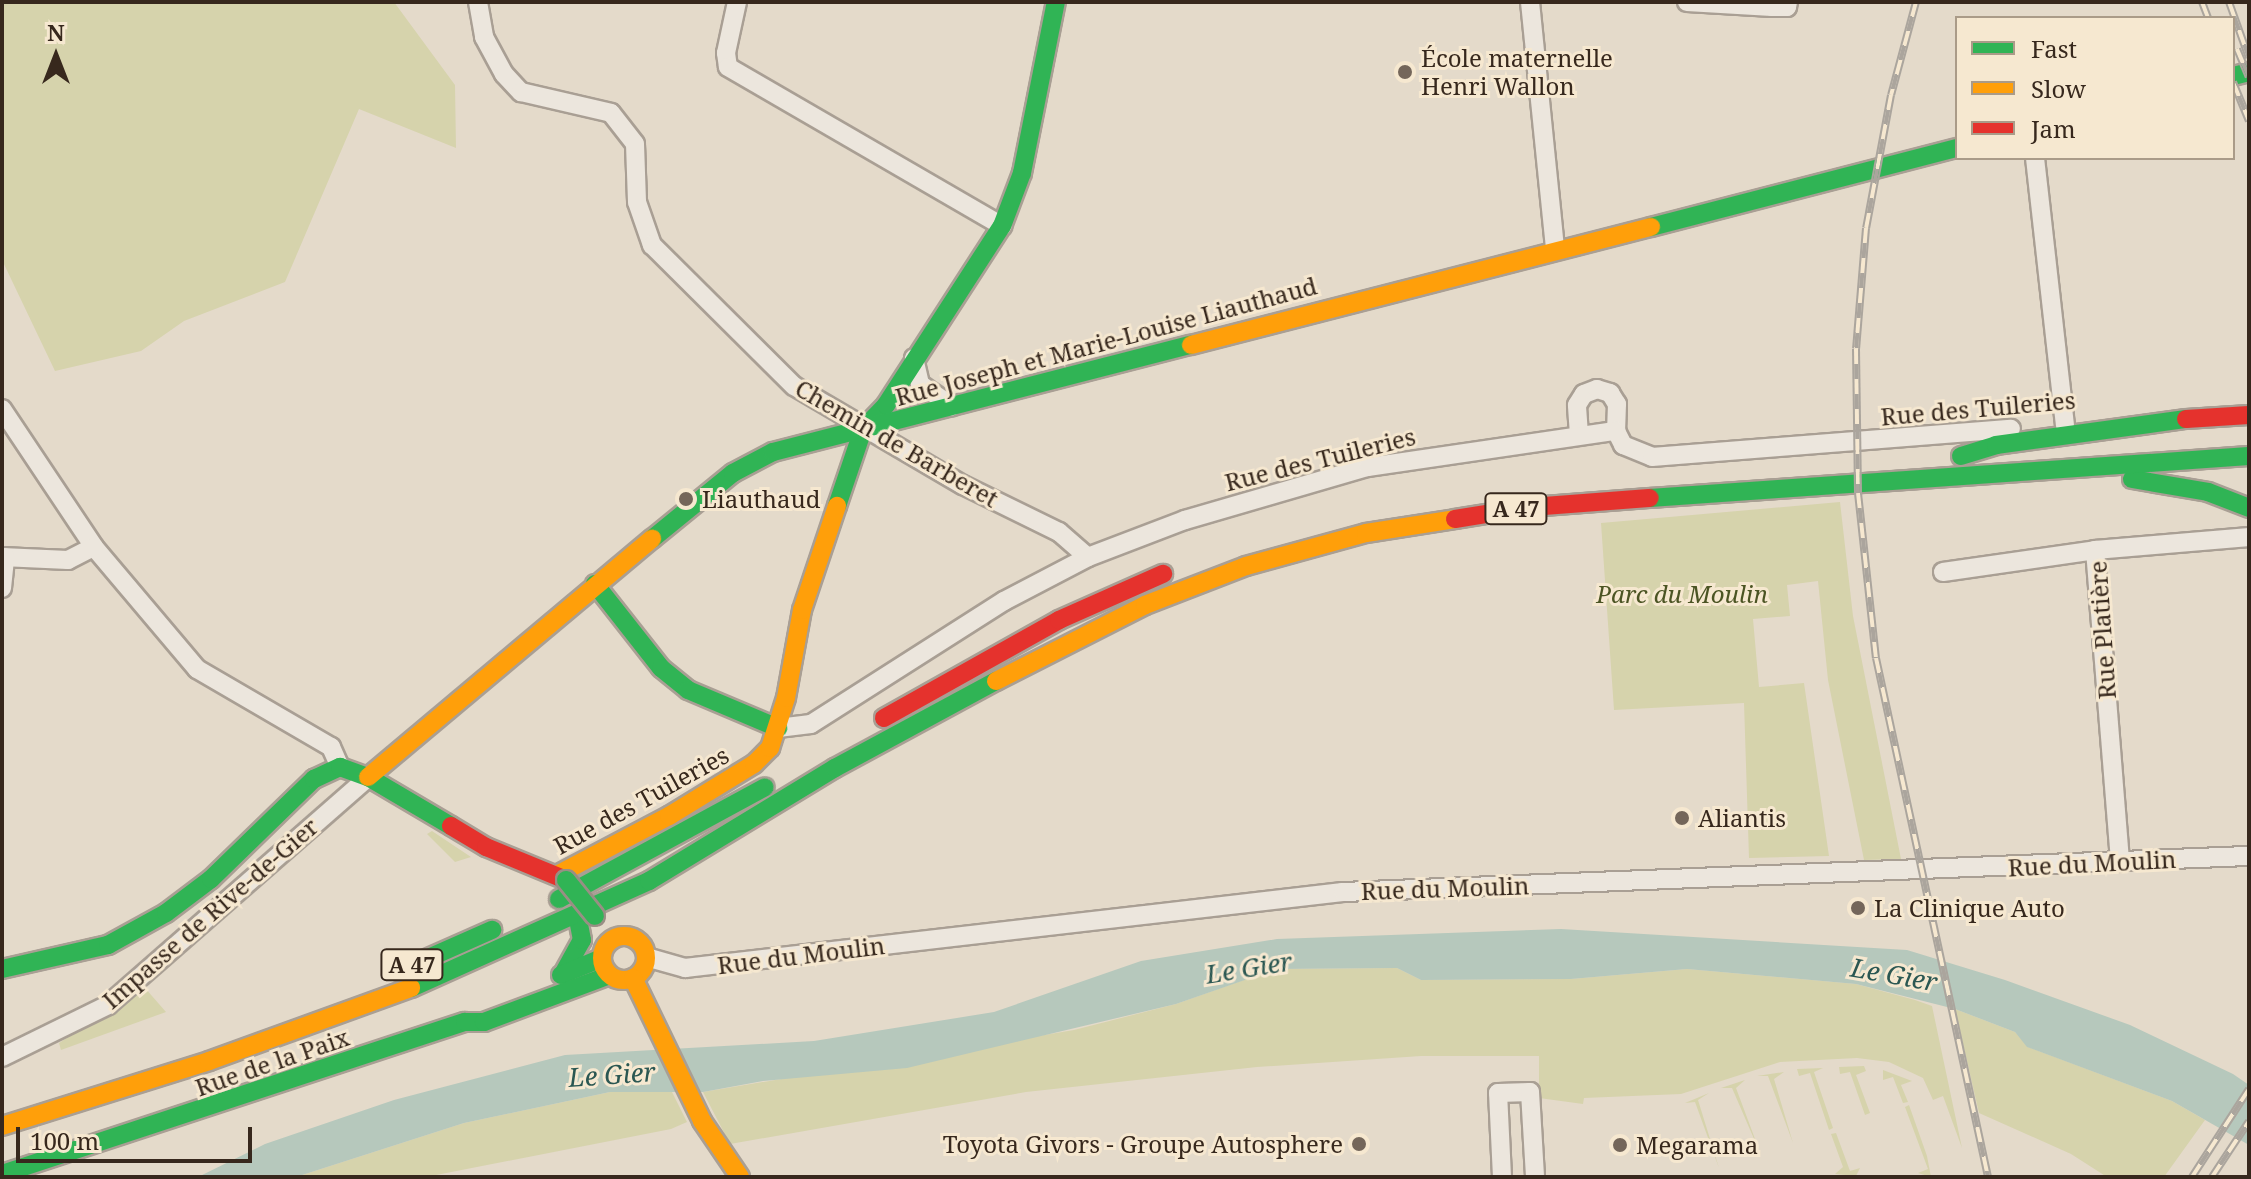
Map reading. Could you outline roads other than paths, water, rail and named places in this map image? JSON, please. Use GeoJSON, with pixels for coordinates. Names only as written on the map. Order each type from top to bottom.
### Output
{"type":"FeatureCollection","features":[{"type":"Feature","properties":{"kind":"main road"},"geometry":{"type":"LineString","coordinates":[[595,584],[661,668],[688,690],[778,728],[802,610],[863,429],[886,405],[914,358],[984,261],[1002,226],[1022,173],[1056,2]]}},
{"type":"Feature","properties":{"kind":"main road","name":"Rue Joseph et Marie-Louise Liauthaud"},"geometry":{"type":"LineString","coordinates":[[368,777],[595,584],[733,473],[773,452],[1955,149]]}},
{"type":"Feature","properties":{"kind":"main road"},"geometry":{"type":"LineString","coordinates":[[1961,456],[1996,445],[2186,419],[2249,415]]}},
{"type":"Feature","properties":{"kind":"main road","name":"A 47"},"geometry":{"type":"LineString","coordinates":[[1307,528],[1531,489],[2249,436]]}},
{"type":"Feature","properties":{"kind":"main road","name":"A 47"},"geometry":{"type":"LineString","coordinates":[[2,1126],[209,1061],[451,973],[649,881],[835,768],[1058,647],[1145,605],[1246,566],[1366,533],[1472,515],[2249,456]]}},
{"type":"Feature","properties":{"kind":"main road"},"geometry":{"type":"LineString","coordinates":[[1885,483],[2150,478],[2249,508]]}},
{"type":"Feature","properties":{"kind":"main road"},"geometry":{"type":"LineString","coordinates":[[1219,554],[1279,536]]}},
{"type":"Feature","properties":{"kind":"main road","name":"A 47"},"geometry":{"type":"LineString","coordinates":[[247,1026],[400,970],[586,886],[962,672],[1073,613],[1176,570]]}},
{"type":"Feature","properties":{"kind":"main road","name":"Rue des Tuileries"},"geometry":{"type":"LineString","coordinates":[[562,880],[754,764],[770,748],[778,728]]}},
{"type":"Feature","properties":{"kind":"main road"},"geometry":{"type":"LineString","coordinates":[[2,969],[108,945],[166,913],[211,879],[314,779],[340,767],[368,777],[486,847],[562,880],[591,920],[613,939],[635,939],[646,957],[633,978]]}},
{"type":"Feature","properties":{"kind":"main road"},"geometry":{"type":"LineString","coordinates":[[563,974],[591,920]]}},
{"type":"Feature","properties":{"kind":"main road"},"geometry":{"type":"LineString","coordinates":[[613,939],[606,966],[633,978],[702,1121],[740,1177]]}},
{"type":"Feature","properties":{"kind":"main road","name":"Rue de la Paix"},"geometry":{"type":"LineString","coordinates":[[465,1022],[479,1010],[563,974],[606,966]]}},
{"type":"Feature","properties":{"kind":"main road","name":"Rue de la Paix"},"geometry":{"type":"LineString","coordinates":[[2,1174],[465,1022],[484,1022],[606,966]]}},
{"type":"Feature","properties":{"kind":"street","name":"Chemin de Barberet"},"geometry":{"type":"LineString","coordinates":[[478,2],[484,37],[504,74],[521,92],[611,113],[635,144],[637,202],[652,245],[794,386],[863,429],[1059,532],[1088,557]]}},
{"type":"Feature","properties":{"kind":"street"},"geometry":{"type":"LineString","coordinates":[[737,2],[726,53],[728,67],[1002,226]]}},
{"type":"Feature","properties":{"kind":"street"},"geometry":{"type":"LineString","coordinates":[[1530,2],[1555,250]]}},
{"type":"Feature","properties":{"kind":"street"},"geometry":{"type":"LineString","coordinates":[[1687,2],[1772,7],[1787,7],[1788,2]]}},
{"type":"Feature","properties":{"kind":"street"},"geometry":{"type":"LineString","coordinates":[[2035,160],[2065,425]]}},
{"type":"Feature","properties":{"kind":"street"},"geometry":{"type":"LineString","coordinates":[[914,358],[920,384],[931,396],[952,406]]}},
{"type":"Feature","properties":{"kind":"street"},"geometry":{"type":"LineString","coordinates":[[1579,435],[1577,405],[1584,394],[1597,389],[1610,393],[1617,404],[1616,431]]}},
{"type":"Feature","properties":{"kind":"street"},"geometry":{"type":"LineString","coordinates":[[2,409],[94,547],[197,669],[331,747],[340,767]]}},
{"type":"Feature","properties":{"kind":"street","name":"Rue des Tuileries"},"geometry":{"type":"LineString","coordinates":[[778,728],[811,724],[1004,601],[1088,557],[1237,502],[1368,467],[1616,431],[1623,445],[1652,457],[2065,425],[2186,419]]}},
{"type":"Feature","properties":{"kind":"street","name":"Rue Platière"},"geometry":{"type":"LineString","coordinates":[[2120,862],[2095,550],[2249,537]]}},
{"type":"Feature","properties":{"kind":"street"},"geometry":{"type":"LineString","coordinates":[[2,588],[3,557],[68,560],[94,547]]}},
{"type":"Feature","properties":{"kind":"street"},"geometry":{"type":"LineString","coordinates":[[1943,572],[2095,550]]}},
{"type":"Feature","properties":{"kind":"street","name":"Impasse de Rive-de-Gier"},"geometry":{"type":"LineString","coordinates":[[2,1057],[108,1005],[368,777]]}},
{"type":"Feature","properties":{"kind":"street","name":"Rue du Moulin"},"geometry":{"type":"LineString","coordinates":[[646,957],[685,968],[1343,892],[2249,856]]}},
{"type":"Feature","properties":{"kind":"street"},"geometry":{"type":"LineString","coordinates":[[1502,1177],[1498,1093],[1530,1092],[1535,1177]]}},
{"type":"Feature","properties":{"kind":"water","name":"Le Gier"},"geometry":{"type":"Polygon","coordinates":[[[1561,929],[1907,950],[2005,980],[2130,1025],[2233,1074],[2249,1085],[2249,1145],[2172,1101],[2027,1047],[2015,1032],[1955,1009],[1856,984],[1687,969],[1571,979],[1421,980],[1397,968],[1276,969],[1176,1004],[907,1068],[763,1081],[703,1092],[610,1092],[464,1123],[296,1177],[198,1177],[265,1144],[394,1100],[565,1055],[814,1041],[994,1012],[1141,961],[1277,939],[1561,929]]]}},
{"type":"Feature","properties":{"kind":"railway"},"geometry":{"type":"LineString","coordinates":[[1916,2],[1891,95],[1866,228],[1856,349],[1858,493],[1876,658],[1988,1177]]}},
{"type":"Feature","properties":{"kind":"railway"},"geometry":{"type":"LineString","coordinates":[[2202,2],[2207,16]]}},
{"type":"Feature","properties":{"kind":"railway"},"geometry":{"type":"LineString","coordinates":[[2229,2],[2234,16]]}},
{"type":"Feature","properties":{"kind":"railway"},"geometry":{"type":"LineString","coordinates":[[2235,19],[2249,58]]}},
{"type":"Feature","properties":{"kind":"railway"},"geometry":{"type":"LineString","coordinates":[[2237,49],[2249,77]]}},
{"type":"Feature","properties":{"kind":"railway"},"geometry":{"type":"LineString","coordinates":[[2235,87],[2249,121]]}},
{"type":"Feature","properties":{"kind":"railway"},"geometry":{"type":"LineString","coordinates":[[2192,1177],[2249,1089]]}},
{"type":"Feature","properties":{"kind":"railway"},"geometry":{"type":"LineString","coordinates":[[2212,1177],[2249,1121]]}},
{"type":"Feature","properties":{"kind":"place","name":"École maternelle Henri Wallon"},"geometry":{"type":"Point","coordinates":[1405,72]}},
{"type":"Feature","properties":{"kind":"place","name":"Liauthaud"},"geometry":{"type":"Point","coordinates":[686,499]}},
{"type":"Feature","properties":{"kind":"place","name":"Aliantis"},"geometry":{"type":"Point","coordinates":[1682,818]}},
{"type":"Feature","properties":{"kind":"place","name":"La Clinique Auto"},"geometry":{"type":"Point","coordinates":[1858,908]}},
{"type":"Feature","properties":{"kind":"place","name":"Toyota Givors - Groupe Autosphere"},"geometry":{"type":"Point","coordinates":[1359,1144]}},
{"type":"Feature","properties":{"kind":"place","name":"Megarama"},"geometry":{"type":"Point","coordinates":[1620,1145]}},
{"type":"Feature","properties":{"kind":"park label","name":"Parc du Moulin"},"geometry":{"type":"Point","coordinates":[1682,594]}}]}
